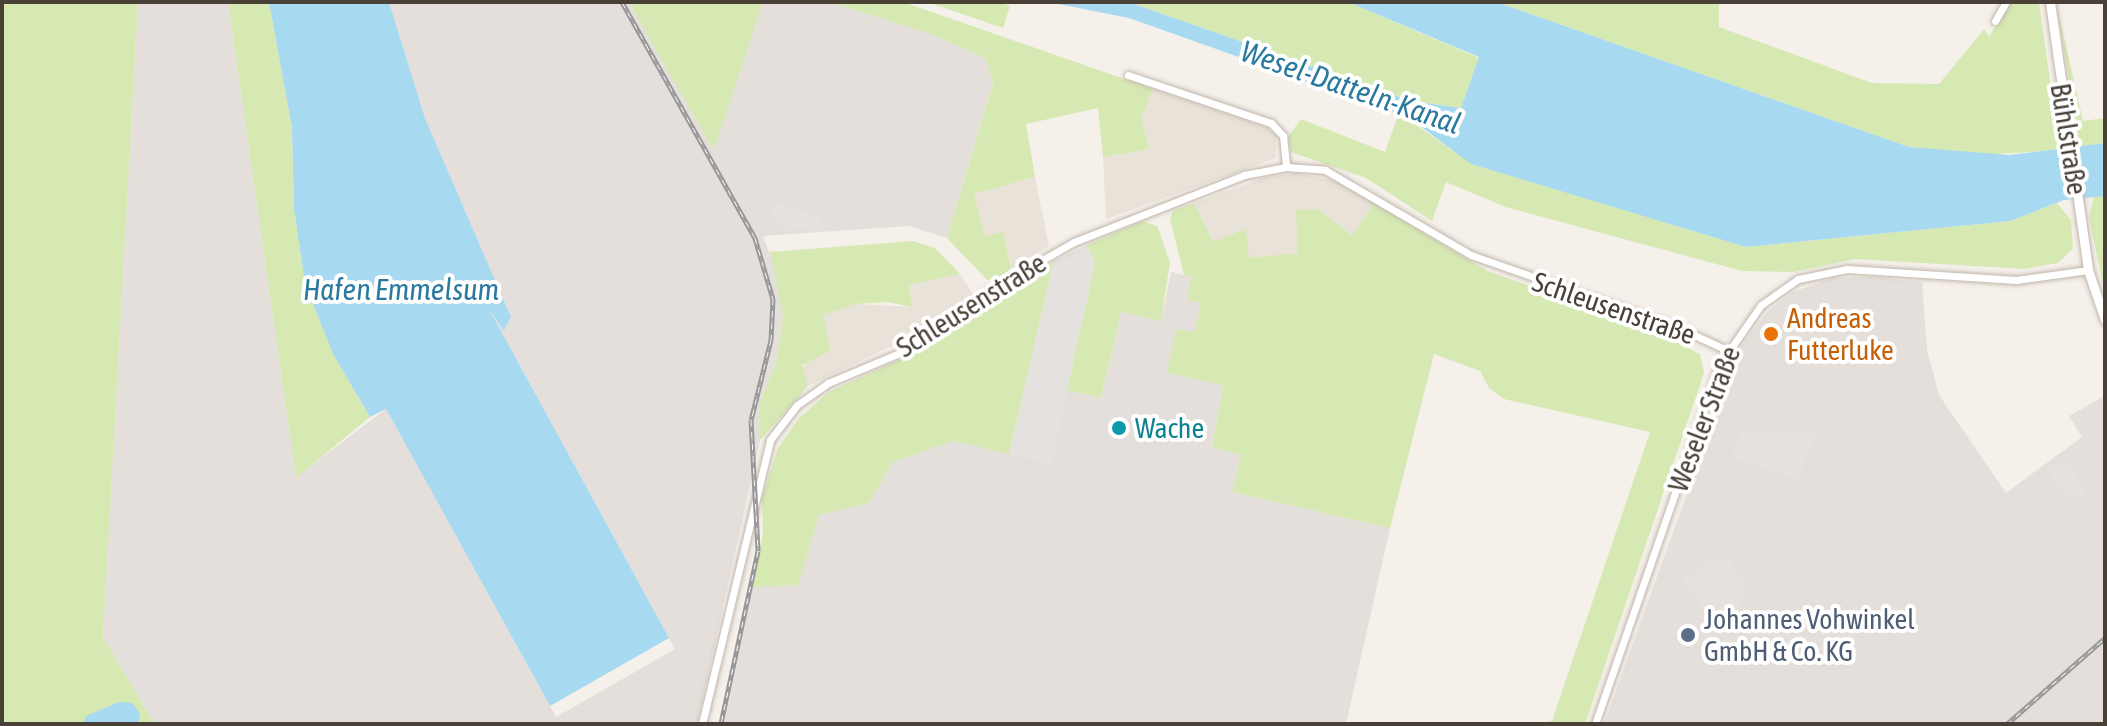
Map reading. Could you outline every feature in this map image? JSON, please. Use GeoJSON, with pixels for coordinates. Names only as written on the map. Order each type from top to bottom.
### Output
{"type":"FeatureCollection","features":[{"type":"Feature","properties":{"kind":"street"},"geometry":{"type":"LineString","coordinates":[[1995,21],[2006,2]]}},
{"type":"Feature","properties":{"kind":"street","name":"Bühlstraße"},"geometry":{"type":"LineString","coordinates":[[2050,2],[2088,270],[2105,320]]}},
{"type":"Feature","properties":{"kind":"street"},"geometry":{"type":"LineString","coordinates":[[1128,75],[1271,123],[1283,136],[1286,167]]}},
{"type":"Feature","properties":{"kind":"street","name":"Schleusenstraße"},"geometry":{"type":"LineString","coordinates":[[702,724],[770,440],[797,405],[828,383],[907,350],[1000,284],[1084,237],[1244,175],[1286,167],[1344,178],[1471,255],[1679,328],[1727,350]]}},
{"type":"Feature","properties":{"kind":"street","name":"Weseler Straße"},"geometry":{"type":"LineString","coordinates":[[1595,724],[1727,350],[1779,290],[1821,272],[1847,269],[2016,280],[2088,270]]}},
{"type":"Feature","properties":{"kind":"shaded area"},"geometry":{"type":"Polygon","coordinates":[[[138,2],[228,2],[296,477],[386,409],[556,717],[675,649],[489,309],[505,330],[511,317],[425,118],[389,2],[629,2],[714,149],[763,2],[829,2],[928,33],[985,58],[993,82],[947,238],[909,226],[763,236],[779,277],[783,317],[776,362],[760,402],[760,440],[697,724],[155,724],[103,637],[138,2]]]}},
{"type":"Feature","properties":{"kind":"shaded area"},"geometry":{"type":"Polygon","coordinates":[[[1153,89],[1266,127],[1276,136],[1276,158],[1106,219],[1103,157],[1150,149],[1141,119],[1153,89]]]}},
{"type":"Feature","properties":{"kind":"shaded area"},"geometry":{"type":"Polygon","coordinates":[[[1296,173],[1337,181],[1374,203],[1352,235],[1318,209],[1298,254],[1248,258],[1246,229],[1213,243],[1194,203],[1264,178],[1296,173]]]}},
{"type":"Feature","properties":{"kind":"shaded area"},"geometry":{"type":"Polygon","coordinates":[[[1035,177],[1049,246],[1011,269],[1003,232],[985,237],[974,194],[1035,177]]]}},
{"type":"Feature","properties":{"kind":"shaded area"},"geometry":{"type":"Polygon","coordinates":[[[776,202],[822,218],[820,231],[792,227],[793,221],[788,233],[783,231],[787,219],[783,224],[770,214],[776,202]]]}},
{"type":"Feature","properties":{"kind":"shaded area"},"geometry":{"type":"Polygon","coordinates":[[[1087,245],[1095,263],[1051,464],[1009,454],[1054,261],[1087,245]]]}},
{"type":"Feature","properties":{"kind":"shaded area"},"geometry":{"type":"Polygon","coordinates":[[[1171,272],[1192,277],[1201,302],[1194,333],[1178,329],[1223,385],[1212,447],[1241,455],[1232,492],[1390,528],[1346,724],[724,724],[753,587],[798,584],[819,514],[869,503],[893,462],[953,441],[1051,463],[1067,390],[1101,398],[1121,312],[1161,321],[1171,272]]]}},
{"type":"Feature","properties":{"kind":"shaded area"},"geometry":{"type":"Polygon","coordinates":[[[960,274],[974,296],[940,323],[808,386],[800,371],[825,335],[823,315],[856,304],[912,307],[909,285],[960,274]]]}},
{"type":"Feature","properties":{"kind":"shaded area"},"geometry":{"type":"Polygon","coordinates":[[[1870,277],[1922,282],[1927,350],[1939,395],[2006,493],[2082,437],[2069,416],[2105,396],[2105,724],[1604,724],[1739,349],[1769,310],[1793,292],[1832,278],[1870,277]]]}},
{"type":"Feature","properties":{"kind":"shaded area"},"geometry":{"type":"Polygon","coordinates":[[[1740,430],[1814,435],[1799,479],[1732,457],[1740,430]]]}},
{"type":"Feature","properties":{"kind":"shaded area"},"geometry":{"type":"Polygon","coordinates":[[[2065,460],[2086,491],[2071,502],[2049,471],[2065,460]]]}},
{"type":"Feature","properties":{"kind":"shaded area"},"geometry":{"type":"Polygon","coordinates":[[[1715,558],[1728,559],[1747,585],[1732,621],[1722,628],[1715,626],[1683,580],[1715,558]]]}},
{"type":"Feature","properties":{"kind":"green space"},"geometry":{"type":"Polygon","coordinates":[[[2,2],[138,2],[103,637],[155,724],[2,724],[2,2]]]}},
{"type":"Feature","properties":{"kind":"green space"},"geometry":{"type":"Polygon","coordinates":[[[228,2],[269,2],[292,128],[294,209],[305,284],[333,354],[370,417],[296,478],[228,2]]]}},
{"type":"Feature","properties":{"kind":"green space"},"geometry":{"type":"Polygon","coordinates":[[[629,2],[763,2],[714,150],[669,73],[629,2]]]}},
{"type":"Feature","properties":{"kind":"green space"},"geometry":{"type":"Polygon","coordinates":[[[829,2],[903,2],[1153,89],[1141,119],[1150,149],[1103,157],[1098,108],[1026,124],[1035,177],[974,194],[985,236],[1003,232],[1011,269],[994,281],[986,279],[947,238],[993,83],[985,58],[928,33],[829,2]]]}},
{"type":"Feature","properties":{"kind":"green space"},"geometry":{"type":"Polygon","coordinates":[[[927,2],[1000,2],[1010,6],[1003,28],[927,2]]]}},
{"type":"Feature","properties":{"kind":"green space"},"geometry":{"type":"Polygon","coordinates":[[[1128,2],[1348,2],[1479,58],[1461,108],[1411,101],[1128,2]]]}},
{"type":"Feature","properties":{"kind":"green space"},"geometry":{"type":"Polygon","coordinates":[[[1496,2],[1719,2],[1719,27],[1872,83],[1939,84],[1984,29],[1989,37],[2010,2],[2039,2],[2060,150],[1980,155],[1909,147],[1496,2]]]}},
{"type":"Feature","properties":{"kind":"green space"},"geometry":{"type":"Polygon","coordinates":[[[2056,2],[2083,121],[2105,118],[2105,143],[2080,147],[2056,2]]]}},
{"type":"Feature","properties":{"kind":"green space"},"geometry":{"type":"Polygon","coordinates":[[[1399,113],[1472,164],[1746,247],[2010,221],[2057,203],[2071,220],[2073,249],[2058,263],[2024,269],[1855,259],[1794,272],[1742,271],[1506,207],[1446,182],[1432,221],[1366,178],[1291,152],[1288,137],[1301,119],[1385,152],[1399,113]]]}},
{"type":"Feature","properties":{"kind":"green space"},"geometry":{"type":"Polygon","coordinates":[[[2094,196],[2105,196],[2105,294],[2089,217],[2094,196]]]}},
{"type":"Feature","properties":{"kind":"green space"},"geometry":{"type":"Polygon","coordinates":[[[1194,203],[1213,242],[1246,229],[1249,258],[1298,253],[1296,210],[1318,209],[1352,235],[1374,203],[1487,271],[1645,326],[1700,354],[1704,373],[1585,724],[1530,724],[1552,721],[1650,432],[1504,399],[1489,388],[1480,371],[1434,354],[1390,528],[1232,492],[1241,455],[1212,447],[1223,385],[1167,373],[1177,329],[1194,332],[1201,303],[1187,300],[1191,277],[1184,275],[1170,219],[1173,211],[1194,203]]]}},
{"type":"Feature","properties":{"kind":"green space"},"geometry":{"type":"Polygon","coordinates":[[[1143,221],[1157,226],[1170,262],[1161,321],[1121,312],[1101,398],[1067,390],[1095,263],[1087,245],[1143,221]]]}},
{"type":"Feature","properties":{"kind":"green space"},"geometry":{"type":"Polygon","coordinates":[[[912,241],[935,248],[960,274],[909,285],[912,307],[887,302],[856,304],[823,315],[830,351],[802,365],[808,386],[760,440],[760,402],[776,362],[783,317],[770,252],[912,241]]]}},
{"type":"Feature","properties":{"kind":"green space"},"geometry":{"type":"Polygon","coordinates":[[[1054,261],[1009,454],[953,441],[893,462],[869,503],[819,515],[798,585],[753,587],[763,533],[762,499],[778,448],[800,417],[829,392],[938,342],[1054,261]]]}},
{"type":"Feature","properties":{"kind":"water","name":"Hafen Emmelsum"},"geometry":{"type":"Polygon","coordinates":[[[269,2],[389,2],[425,118],[511,317],[504,331],[489,309],[669,638],[550,706],[386,409],[370,417],[333,354],[305,284],[294,209],[292,128],[269,2]]]}},
{"type":"Feature","properties":{"kind":"water","name":"Wesel-Datteln-Kanal"},"geometry":{"type":"Polygon","coordinates":[[[1048,2],[1128,2],[1411,101],[1461,108],[1479,57],[1348,2],[1496,2],[1909,147],[2009,155],[2105,143],[2105,196],[2064,200],[2010,221],[1746,247],[1471,164],[1408,117],[1129,18],[1048,2]]]}},
{"type":"Feature","properties":{"kind":"water"},"geometry":{"type":"Polygon","coordinates":[[[119,702],[132,703],[140,713],[138,724],[83,724],[86,716],[119,702]]]}},
{"type":"Feature","properties":{"kind":"railway"},"geometry":{"type":"LineString","coordinates":[[622,2],[755,238],[773,299],[771,340],[751,420],[758,551],[721,724]]}},
{"type":"Feature","properties":{"kind":"railway"},"geometry":{"type":"LineString","coordinates":[[2007,724],[2105,638]]}},
{"type":"Feature","properties":{"kind":"place","name":"Andreas Futterluke"},"geometry":{"type":"Point","coordinates":[1771,334]}},
{"type":"Feature","properties":{"kind":"place","name":"Wache"},"geometry":{"type":"Point","coordinates":[1119,428]}},
{"type":"Feature","properties":{"kind":"place","name":"Johannes Vohwinkel GmbH & Co. KG"},"geometry":{"type":"Point","coordinates":[1688,635]}}]}
